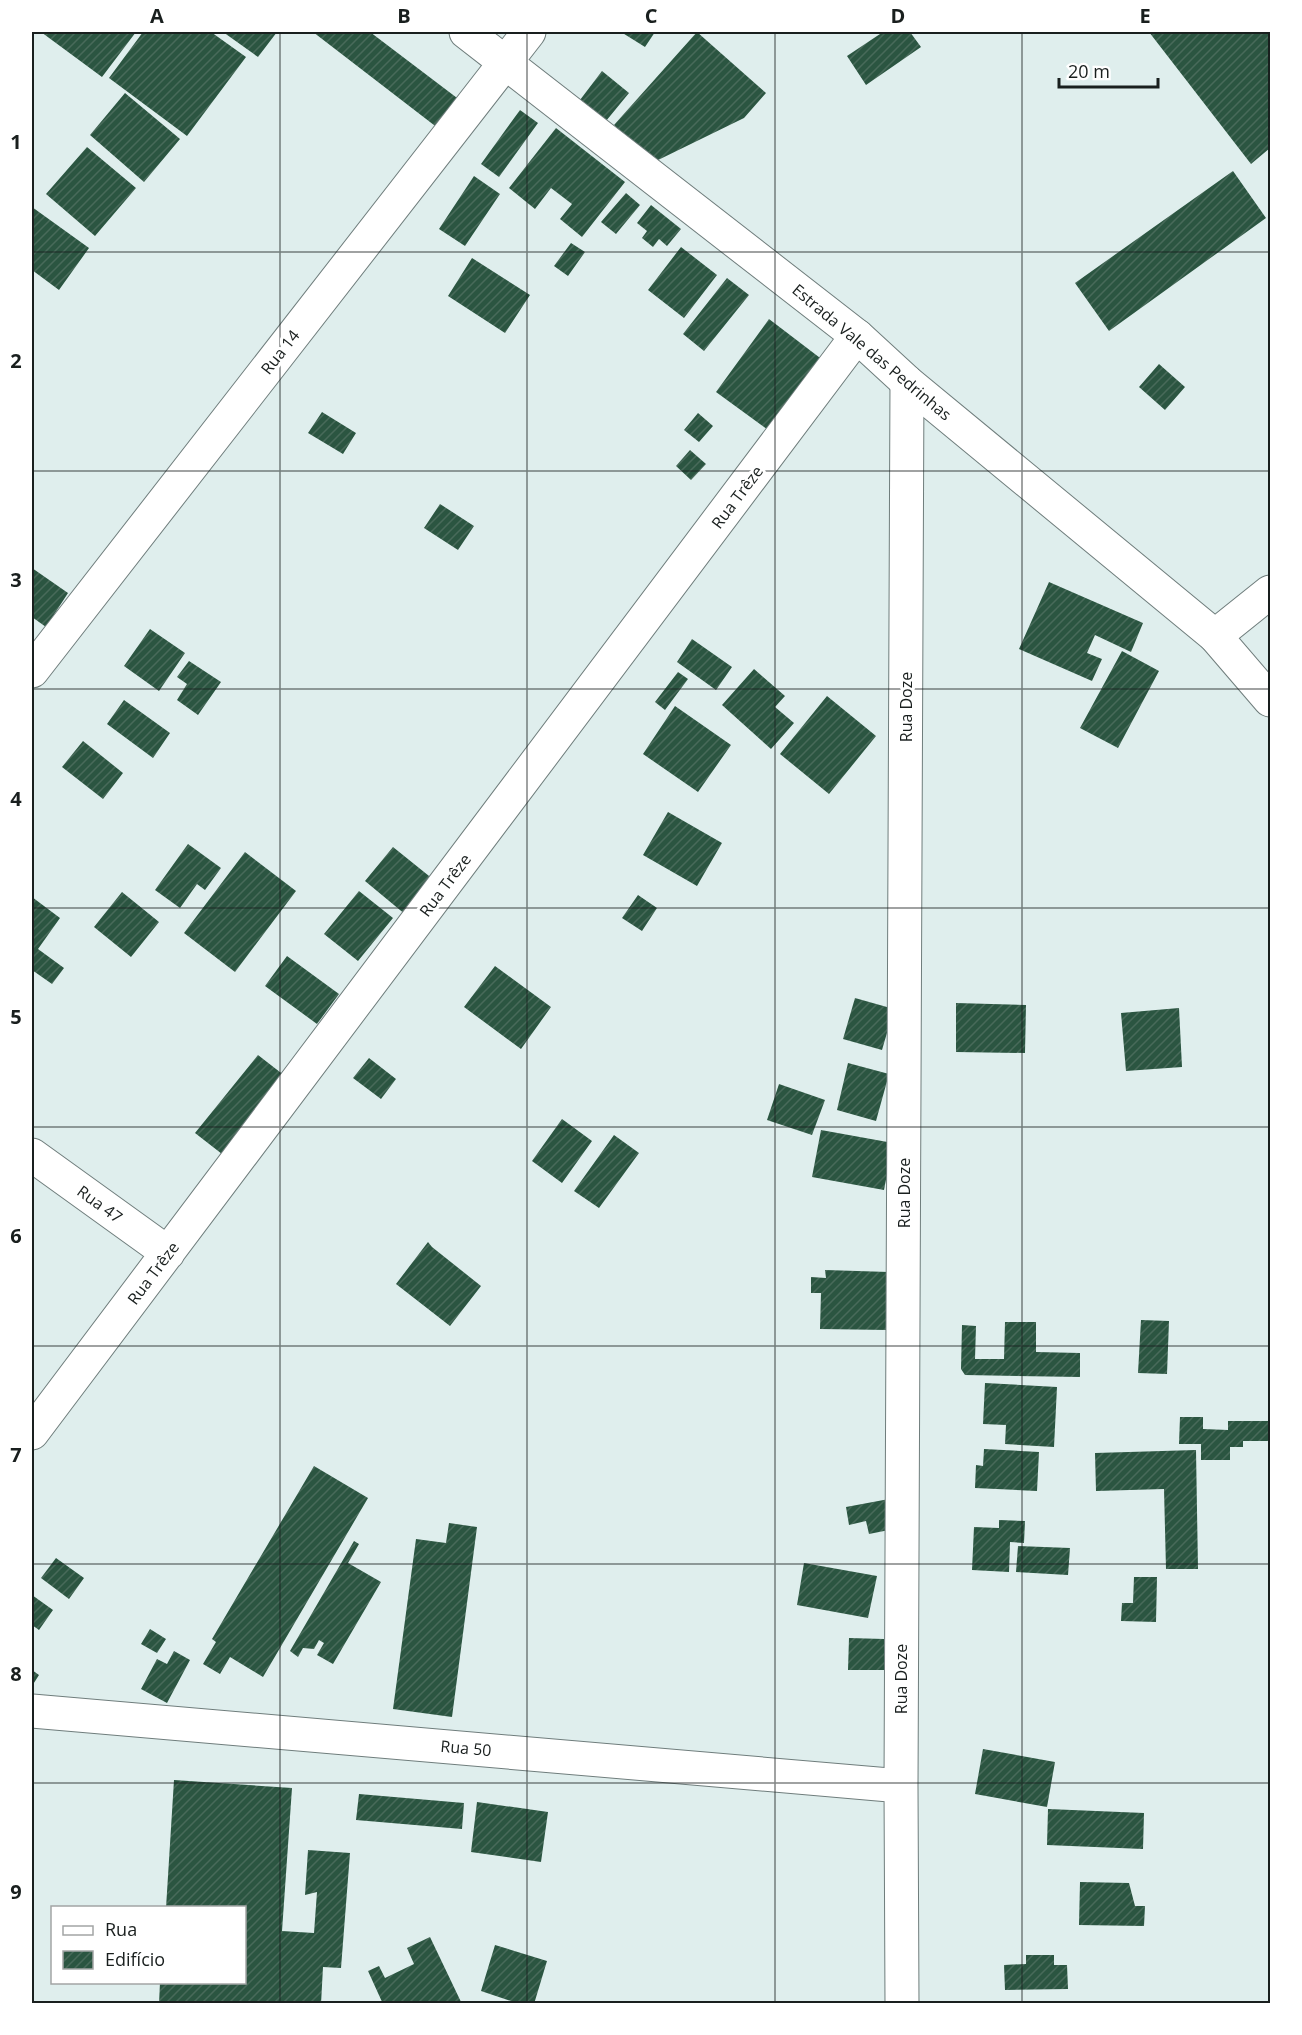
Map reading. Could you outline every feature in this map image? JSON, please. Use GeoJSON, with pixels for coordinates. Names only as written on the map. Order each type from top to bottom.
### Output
{"type":"FeatureCollection","features":[{"type":"Feature","properties":{"kind":"street","name":"Estrada Vale das Pedrinhas"},"geometry":{"type":"LineString","coordinates":[[466,32],[857,336],[907,382],[1215,636],[1270,700]]}},
{"type":"Feature","properties":{"kind":"street","name":"Rua 14"},"geometry":{"type":"LineString","coordinates":[[32,671],[529,32]]}},
{"type":"Feature","properties":{"kind":"street","name":"Rua Trêze"},"geometry":{"type":"LineString","coordinates":[[32,1433],[857,336]]}},
{"type":"Feature","properties":{"kind":"street","name":"Rua Doze"},"geometry":{"type":"LineString","coordinates":[[902,2004],[907,382]]}},
{"type":"Feature","properties":{"kind":"street"},"geometry":{"type":"LineString","coordinates":[[1215,636],[1270,592]]}},
{"type":"Feature","properties":{"kind":"street","name":"Rua 47"},"geometry":{"type":"LineString","coordinates":[[32,1155],[168,1253]]}},
{"type":"Feature","properties":{"kind":"street","name":"Rua 50"},"geometry":{"type":"LineString","coordinates":[[32,1711],[901,1786]]}},
{"type":"Feature","properties":{"kind":"building"},"geometry":{"type":"Polygon","coordinates":[[[41,32],[136,32],[102,77],[41,32]]]}},
{"type":"Feature","properties":{"kind":"building"},"geometry":{"type":"Polygon","coordinates":[[[143,32],[211,32],[246,57],[187,136],[109,78],[143,32]]]}},
{"type":"Feature","properties":{"kind":"building"},"geometry":{"type":"Polygon","coordinates":[[[223,32],[277,32],[258,57],[223,32]]]}},
{"type":"Feature","properties":{"kind":"building"},"geometry":{"type":"Polygon","coordinates":[[[313,32],[370,32],[465,104],[443,132],[313,32]]]}},
{"type":"Feature","properties":{"kind":"building"},"geometry":{"type":"Polygon","coordinates":[[[621,32],[655,32],[645,47],[621,32]]]}},
{"type":"Feature","properties":{"kind":"building"},"geometry":{"type":"Polygon","coordinates":[[[697,32],[766,93],[744,118],[654,162],[614,125],[697,32]]]}},
{"type":"Feature","properties":{"kind":"building"},"geometry":{"type":"Polygon","coordinates":[[[883,32],[910,32],[921,47],[866,85],[847,56],[883,32]]]}},
{"type":"Feature","properties":{"kind":"building"},"geometry":{"type":"Polygon","coordinates":[[[1149,32],[1270,32],[1270,148],[1251,164],[1149,32]]]}},
{"type":"Feature","properties":{"kind":"building"},"geometry":{"type":"Polygon","coordinates":[[[602,71],[629,93],[606,121],[580,100],[602,71]]]}},
{"type":"Feature","properties":{"kind":"building"},"geometry":{"type":"Polygon","coordinates":[[[125,93],[180,139],[144,182],[90,135],[125,93]]]}},
{"type":"Feature","properties":{"kind":"building"},"geometry":{"type":"Polygon","coordinates":[[[520,110],[538,123],[499,177],[481,164],[520,110]]]}},
{"type":"Feature","properties":{"kind":"building"},"geometry":{"type":"Polygon","coordinates":[[[556,128],[625,182],[582,237],[560,219],[572,204],[551,188],[535,209],[509,188],[556,128]]]}},
{"type":"Feature","properties":{"kind":"building"},"geometry":{"type":"Polygon","coordinates":[[[87,147],[136,188],[95,236],[46,194],[87,147]]]}},
{"type":"Feature","properties":{"kind":"building"},"geometry":{"type":"Polygon","coordinates":[[[1233,171],[1266,218],[1109,331],[1075,283],[1233,171]]]}},
{"type":"Feature","properties":{"kind":"building"},"geometry":{"type":"Polygon","coordinates":[[[474,176],[500,194],[465,246],[439,229],[474,176]]]}},
{"type":"Feature","properties":{"kind":"building"},"geometry":{"type":"Polygon","coordinates":[[[626,193],[640,205],[616,234],[601,222],[626,193]]]}},
{"type":"Feature","properties":{"kind":"building"},"geometry":{"type":"Polygon","coordinates":[[[651,205],[681,229],[667,246],[659,239],[653,247],[642,238],[647,231],[637,223],[651,205]]]}},
{"type":"Feature","properties":{"kind":"building"},"geometry":{"type":"Polygon","coordinates":[[[32,207],[89,248],[59,290],[32,270],[32,207]]]}},
{"type":"Feature","properties":{"kind":"building"},"geometry":{"type":"Polygon","coordinates":[[[571,243],[585,252],[568,276],[554,266],[571,243]]]}},
{"type":"Feature","properties":{"kind":"building"},"geometry":{"type":"Polygon","coordinates":[[[681,247],[717,275],[684,318],[648,290],[681,247]]]}},
{"type":"Feature","properties":{"kind":"building"},"geometry":{"type":"Polygon","coordinates":[[[472,258],[530,295],[505,333],[448,296],[472,258]]]}},
{"type":"Feature","properties":{"kind":"building"},"geometry":{"type":"Polygon","coordinates":[[[727,278],[749,295],[704,351],[683,334],[727,278]]]}},
{"type":"Feature","properties":{"kind":"building"},"geometry":{"type":"Polygon","coordinates":[[[769,319],[828,364],[775,435],[716,392],[769,319]]]}},
{"type":"Feature","properties":{"kind":"building"},"geometry":{"type":"Polygon","coordinates":[[[1159,364],[1185,387],[1165,410],[1139,387],[1159,364]]]}},
{"type":"Feature","properties":{"kind":"building"},"geometry":{"type":"Polygon","coordinates":[[[322,412],[356,433],[343,454],[308,433],[322,412]]]}},
{"type":"Feature","properties":{"kind":"building"},"geometry":{"type":"Polygon","coordinates":[[[698,413],[713,426],[699,442],[684,430],[698,413]]]}},
{"type":"Feature","properties":{"kind":"building"},"geometry":{"type":"Polygon","coordinates":[[[690,450],[706,464],[691,480],[676,466],[690,450]]]}},
{"type":"Feature","properties":{"kind":"building"},"geometry":{"type":"Polygon","coordinates":[[[440,504],[474,526],[458,550],[424,528],[440,504]]]}},
{"type":"Feature","properties":{"kind":"building"},"geometry":{"type":"Polygon","coordinates":[[[32,568],[68,593],[46,627],[32,617],[32,568]]]}},
{"type":"Feature","properties":{"kind":"building"},"geometry":{"type":"Polygon","coordinates":[[[1049,582],[1143,623],[1131,652],[1095,635],[1087,653],[1102,659],[1092,681],[1019,649],[1049,582]]]}},
{"type":"Feature","properties":{"kind":"building"},"geometry":{"type":"Polygon","coordinates":[[[150,629],[185,653],[159,691],[124,666],[150,629]]]}},
{"type":"Feature","properties":{"kind":"building"},"geometry":{"type":"Polygon","coordinates":[[[692,639],[732,667],[716,690],[677,662],[692,639]]]}},
{"type":"Feature","properties":{"kind":"building"},"geometry":{"type":"Polygon","coordinates":[[[1122,651],[1159,671],[1118,748],[1080,728],[1122,651]]]}},
{"type":"Feature","properties":{"kind":"building"},"geometry":{"type":"Polygon","coordinates":[[[189,661],[221,682],[198,715],[177,700],[187,684],[177,677],[189,661]]]}},
{"type":"Feature","properties":{"kind":"building"},"geometry":{"type":"Polygon","coordinates":[[[754,669],[785,696],[775,707],[794,723],[771,749],[722,705],[754,669]]]}},
{"type":"Feature","properties":{"kind":"building"},"geometry":{"type":"Polygon","coordinates":[[[678,672],[688,679],[665,710],[655,702],[678,672]]]}},
{"type":"Feature","properties":{"kind":"building"},"geometry":{"type":"Polygon","coordinates":[[[827,696],[876,736],[829,794],[780,754],[827,696]]]}},
{"type":"Feature","properties":{"kind":"building"},"geometry":{"type":"Polygon","coordinates":[[[124,700],[170,733],[153,758],[107,724],[124,700]]]}},
{"type":"Feature","properties":{"kind":"building"},"geometry":{"type":"Polygon","coordinates":[[[675,706],[731,745],[698,792],[643,754],[675,706]]]}},
{"type":"Feature","properties":{"kind":"building"},"geometry":{"type":"Polygon","coordinates":[[[83,741],[123,773],[103,799],[62,767],[83,741]]]}},
{"type":"Feature","properties":{"kind":"building"},"geometry":{"type":"Polygon","coordinates":[[[668,812],[722,843],[697,886],[643,855],[668,812]]]}},
{"type":"Feature","properties":{"kind":"building"},"geometry":{"type":"Polygon","coordinates":[[[188,844],[221,868],[205,890],[197,884],[180,908],[155,890],[188,844]]]}},
{"type":"Feature","properties":{"kind":"building"},"geometry":{"type":"Polygon","coordinates":[[[393,847],[434,880],[406,915],[365,881],[393,847]]]}},
{"type":"Feature","properties":{"kind":"building"},"geometry":{"type":"Polygon","coordinates":[[[245,852],[296,891],[235,972],[184,933],[245,852]]]}},
{"type":"Feature","properties":{"kind":"building"},"geometry":{"type":"Polygon","coordinates":[[[359,891],[393,918],[358,961],[324,934],[359,891]]]}},
{"type":"Feature","properties":{"kind":"building"},"geometry":{"type":"Polygon","coordinates":[[[122,892],[159,922],[131,957],[94,927],[122,892]]]}},
{"type":"Feature","properties":{"kind":"building"},"geometry":{"type":"Polygon","coordinates":[[[638,895],[657,908],[642,931],[622,918],[638,895]]]}},
{"type":"Feature","properties":{"kind":"building"},"geometry":{"type":"Polygon","coordinates":[[[32,897],[60,918],[38,949],[64,968],[52,984],[32,970],[32,897]]]}},
{"type":"Feature","properties":{"kind":"building"},"geometry":{"type":"Polygon","coordinates":[[[287,956],[339,994],[317,1024],[265,986],[287,956]]]}},
{"type":"Feature","properties":{"kind":"building"},"geometry":{"type":"Polygon","coordinates":[[[495,966],[551,1007],[521,1049],[464,1007],[495,966]]]}},
{"type":"Feature","properties":{"kind":"building"},"geometry":{"type":"Polygon","coordinates":[[[855,998],[894,1009],[882,1050],[843,1039],[855,998]]]}},
{"type":"Feature","properties":{"kind":"building"},"geometry":{"type":"Polygon","coordinates":[[[956,1003],[1026,1005],[1025,1053],[956,1052],[956,1003]]]}},
{"type":"Feature","properties":{"kind":"building"},"geometry":{"type":"Polygon","coordinates":[[[1179,1008],[1182,1067],[1126,1071],[1121,1013],[1179,1008]]]}},
{"type":"Feature","properties":{"kind":"building"},"geometry":{"type":"Polygon","coordinates":[[[258,1055],[285,1076],[222,1154],[195,1133],[258,1055]]]}},
{"type":"Feature","properties":{"kind":"building"},"geometry":{"type":"Polygon","coordinates":[[[369,1058],[396,1079],[381,1099],[353,1078],[369,1058]]]}},
{"type":"Feature","properties":{"kind":"building"},"geometry":{"type":"Polygon","coordinates":[[[848,1063],[889,1074],[876,1121],[837,1110],[848,1063]]]}},
{"type":"Feature","properties":{"kind":"building"},"geometry":{"type":"Polygon","coordinates":[[[779,1084],[825,1100],[812,1135],[767,1120],[779,1084]]]}},
{"type":"Feature","properties":{"kind":"building"},"geometry":{"type":"Polygon","coordinates":[[[562,1119],[592,1141],[562,1183],[532,1161],[562,1119]]]}},
{"type":"Feature","properties":{"kind":"building"},"geometry":{"type":"Polygon","coordinates":[[[821,1130],[893,1143],[884,1190],[812,1177],[821,1130]]]}},
{"type":"Feature","properties":{"kind":"building"},"geometry":{"type":"Polygon","coordinates":[[[614,1135],[639,1153],[599,1208],[574,1191],[614,1135]]]}},
{"type":"Feature","properties":{"kind":"building"},"geometry":{"type":"Polygon","coordinates":[[[428,1242],[481,1286],[450,1326],[396,1284],[428,1242]]]}},
{"type":"Feature","properties":{"kind":"building"},"geometry":{"type":"Polygon","coordinates":[[[825,1270],[889,1272],[887,1330],[820,1329],[821,1293],[811,1293],[811,1277],[826,1278],[825,1270]]]}},
{"type":"Feature","properties":{"kind":"building"},"geometry":{"type":"Polygon","coordinates":[[[1141,1320],[1169,1321],[1167,1374],[1138,1373],[1141,1320]]]}},
{"type":"Feature","properties":{"kind":"building"},"geometry":{"type":"Polygon","coordinates":[[[1005,1322],[1036,1322],[1036,1352],[1080,1353],[1080,1377],[965,1375],[961,1369],[962,1325],[976,1326],[975,1359],[1004,1359],[1005,1322]]]}},
{"type":"Feature","properties":{"kind":"building"},"geometry":{"type":"Polygon","coordinates":[[[985,1383],[1057,1387],[1054,1447],[1005,1444],[1006,1425],[983,1424],[985,1383]]]}},
{"type":"Feature","properties":{"kind":"building"},"geometry":{"type":"Polygon","coordinates":[[[1180,1417],[1203,1417],[1203,1429],[1228,1430],[1228,1421],[1270,1421],[1270,1441],[1243,1441],[1243,1447],[1230,1447],[1230,1460],[1201,1460],[1201,1444],[1179,1444],[1180,1417]]]}},
{"type":"Feature","properties":{"kind":"building"},"geometry":{"type":"Polygon","coordinates":[[[984,1449],[1039,1452],[1037,1491],[975,1488],[976,1465],[983,1466],[984,1449]]]}},
{"type":"Feature","properties":{"kind":"building"},"geometry":{"type":"Polygon","coordinates":[[[1196,1450],[1198,1569],[1166,1569],[1164,1489],[1096,1491],[1095,1453],[1196,1450]]]}},
{"type":"Feature","properties":{"kind":"building"},"geometry":{"type":"Polygon","coordinates":[[[314,1466],[368,1498],[263,1677],[230,1657],[220,1674],[203,1664],[216,1642],[212,1639],[314,1466]]]}},
{"type":"Feature","properties":{"kind":"building"},"geometry":{"type":"Polygon","coordinates":[[[889,1499],[894,1529],[869,1534],[866,1521],[849,1525],[846,1507],[889,1499]]]}},
{"type":"Feature","properties":{"kind":"building"},"geometry":{"type":"Polygon","coordinates":[[[999,1520],[1025,1521],[1024,1543],[1010,1542],[1009,1572],[972,1570],[974,1527],[999,1528],[999,1520]]]}},
{"type":"Feature","properties":{"kind":"building"},"geometry":{"type":"Polygon","coordinates":[[[449,1523],[477,1527],[452,1717],[393,1709],[416,1539],[446,1543],[449,1523]]]}},
{"type":"Feature","properties":{"kind":"building"},"geometry":{"type":"Polygon","coordinates":[[[354,1541],[359,1544],[348,1563],[381,1582],[333,1664],[317,1655],[324,1643],[319,1640],[314,1649],[303,1648],[298,1657],[290,1651],[354,1541]]]}},
{"type":"Feature","properties":{"kind":"building"},"geometry":{"type":"Polygon","coordinates":[[[1018,1546],[1070,1548],[1068,1575],[1016,1572],[1018,1546]]]}},
{"type":"Feature","properties":{"kind":"building"},"geometry":{"type":"Polygon","coordinates":[[[56,1558],[84,1578],[69,1599],[41,1578],[56,1558]]]}},
{"type":"Feature","properties":{"kind":"building"},"geometry":{"type":"Polygon","coordinates":[[[804,1563],[877,1576],[868,1618],[797,1605],[804,1563]]]}},
{"type":"Feature","properties":{"kind":"building"},"geometry":{"type":"Polygon","coordinates":[[[1134,1577],[1157,1577],[1156,1622],[1121,1621],[1122,1603],[1133,1603],[1134,1577]]]}},
{"type":"Feature","properties":{"kind":"building"},"geometry":{"type":"Polygon","coordinates":[[[32,1595],[53,1610],[39,1630],[32,1625],[32,1595]]]}},
{"type":"Feature","properties":{"kind":"building"},"geometry":{"type":"Polygon","coordinates":[[[150,1629],[166,1639],[157,1653],[141,1644],[150,1629]]]}},
{"type":"Feature","properties":{"kind":"building"},"geometry":{"type":"Polygon","coordinates":[[[849,1638],[884,1639],[884,1670],[848,1670],[849,1638]]]}},
{"type":"Feature","properties":{"kind":"building"},"geometry":{"type":"Polygon","coordinates":[[[174,1651],[190,1660],[167,1703],[141,1689],[157,1659],[167,1664],[174,1651]]]}},
{"type":"Feature","properties":{"kind":"building"},"geometry":{"type":"Polygon","coordinates":[[[32,1670],[39,1675],[32,1686],[32,1670]]]}},
{"type":"Feature","properties":{"kind":"building"},"geometry":{"type":"Polygon","coordinates":[[[983,1749],[1055,1762],[1047,1807],[975,1794],[983,1749]]]}},
{"type":"Feature","properties":{"kind":"building"},"geometry":{"type":"Polygon","coordinates":[[[174,1780],[292,1788],[282,1931],[314,1933],[317,1892],[305,1895],[308,1850],[350,1853],[341,1968],[323,1967],[321,2004],[159,2004],[160,1984],[246,1984],[246,1906],[166,1906],[174,1780]]]}},
{"type":"Feature","properties":{"kind":"building"},"geometry":{"type":"Polygon","coordinates":[[[359,1794],[464,1803],[462,1829],[356,1820],[359,1794]]]}},
{"type":"Feature","properties":{"kind":"building"},"geometry":{"type":"Polygon","coordinates":[[[477,1802],[548,1812],[541,1862],[471,1852],[477,1802]]]}},
{"type":"Feature","properties":{"kind":"building"},"geometry":{"type":"Polygon","coordinates":[[[1048,1809],[1144,1813],[1143,1849],[1047,1845],[1048,1809]]]}},
{"type":"Feature","properties":{"kind":"building"},"geometry":{"type":"Polygon","coordinates":[[[1080,1882],[1129,1883],[1135,1906],[1145,1906],[1144,1926],[1079,1925],[1080,1882]]]}},
{"type":"Feature","properties":{"kind":"building"},"geometry":{"type":"Polygon","coordinates":[[[430,1937],[462,2004],[383,2004],[368,1971],[379,1966],[385,1978],[414,1964],[407,1948],[430,1937]]]}},
{"type":"Feature","properties":{"kind":"building"},"geometry":{"type":"Polygon","coordinates":[[[495,1945],[547,1961],[534,2004],[520,2004],[481,1991],[495,1945]]]}},
{"type":"Feature","properties":{"kind":"building"},"geometry":{"type":"Polygon","coordinates":[[[1026,1955],[1054,1955],[1054,1965],[1067,1965],[1068,1989],[1005,1990],[1004,1965],[1026,1964],[1026,1955]]]}}]}
